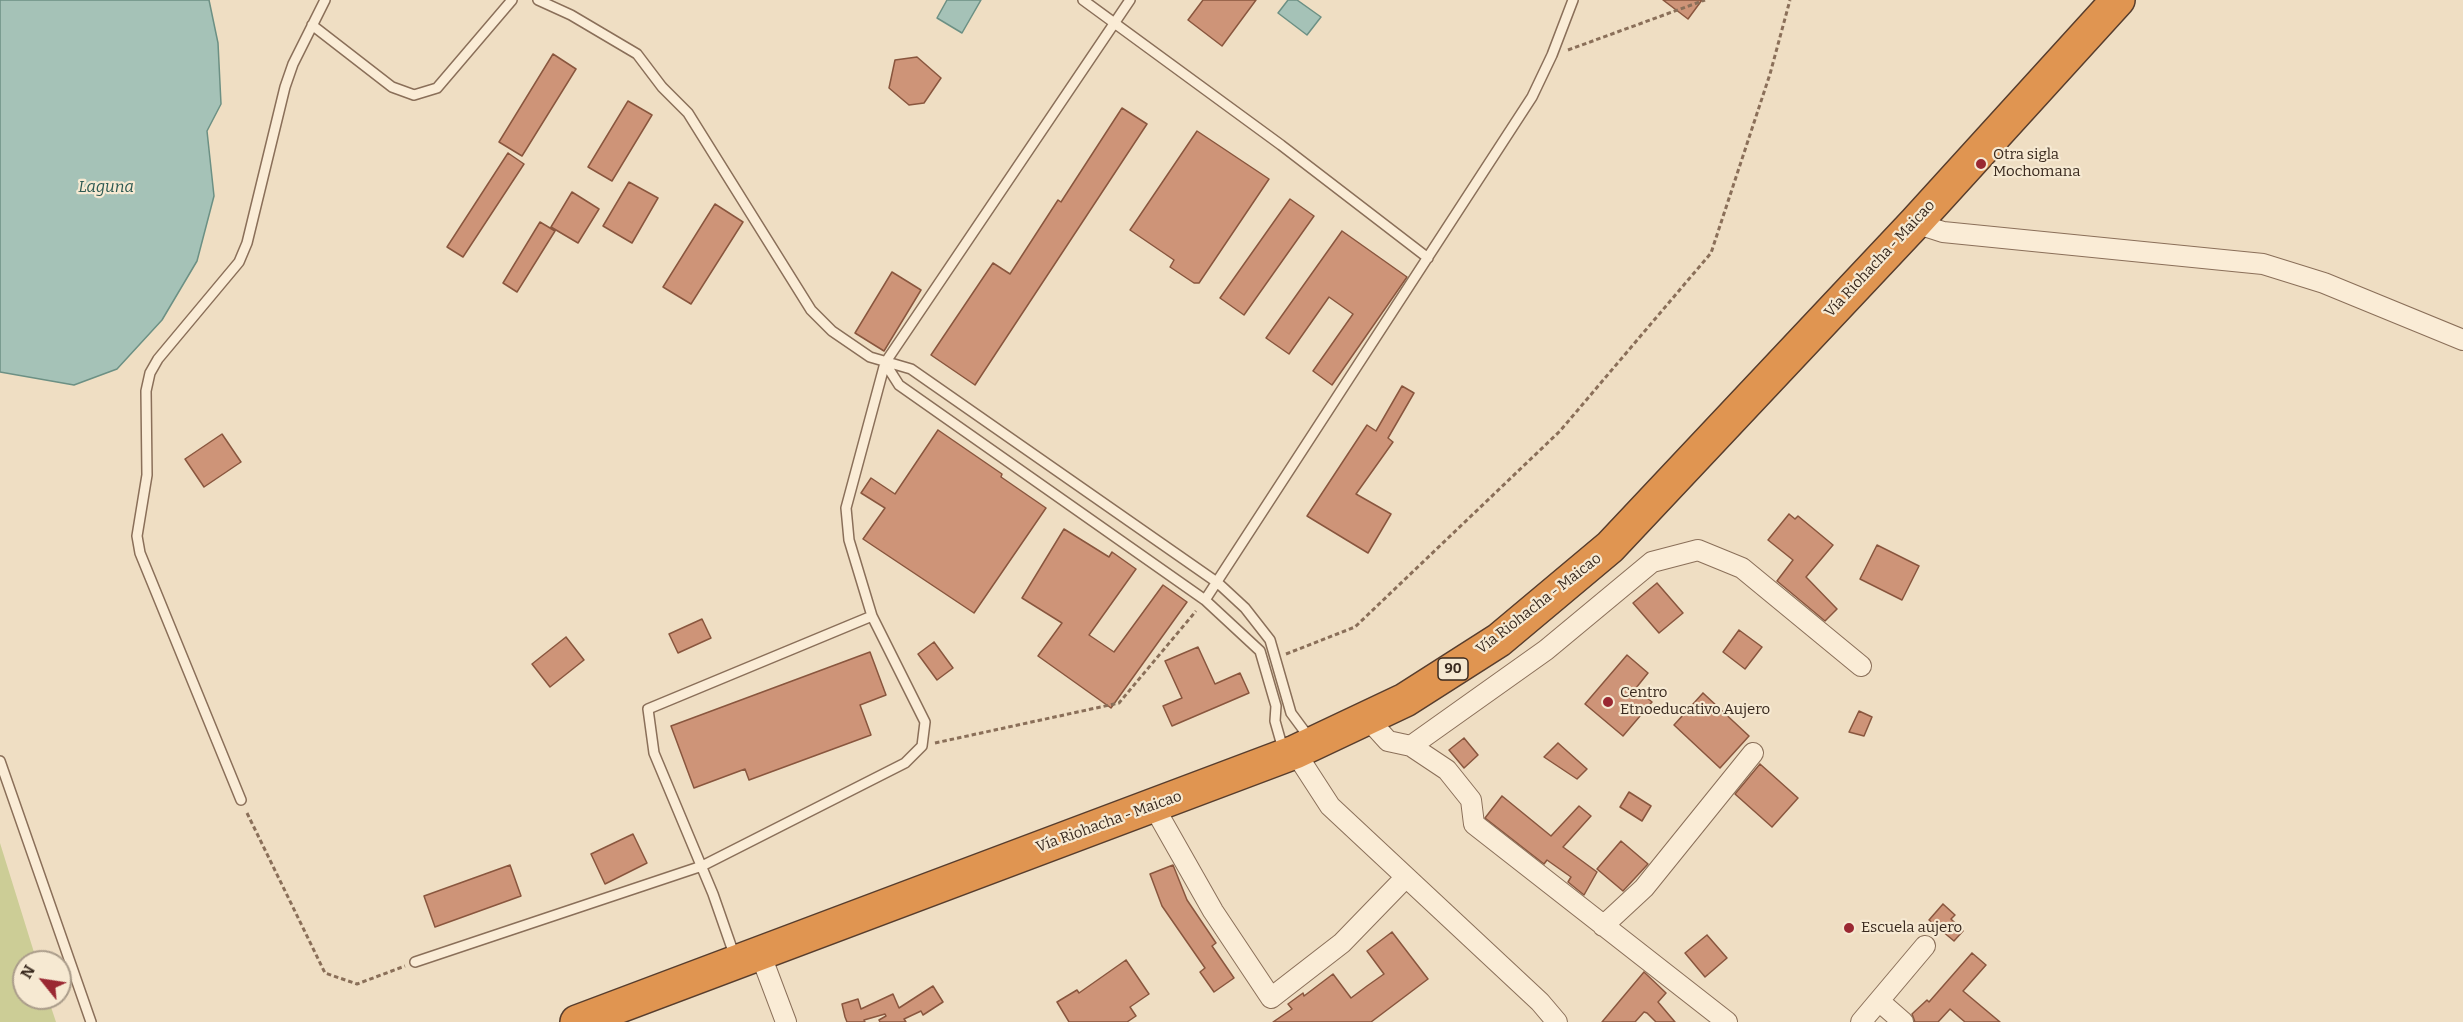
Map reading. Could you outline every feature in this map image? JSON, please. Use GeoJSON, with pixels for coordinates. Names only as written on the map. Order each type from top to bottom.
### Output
{"type":"FeatureCollection","features":[{"type":"Feature","properties":{"kind":"highway","name":"Vía Riohacha - Maicao"},"geometry":{"type":"LineString","coordinates":[[577,1022],[1298,751],[1405,700],[1499,640],[1610,548],[1915,223],[2118,0]]}},
{"type":"Feature","properties":{"kind":"street"},"geometry":{"type":"LineString","coordinates":[[1915,223],[1943,232],[2263,264],[2324,283],[2463,340]]}},
{"type":"Feature","properties":{"kind":"street"},"geometry":{"type":"LineString","coordinates":[[1411,746],[1546,650],[1652,562],[1698,550],[1742,568],[1861,666]]}},
{"type":"Feature","properties":{"kind":"street"},"geometry":{"type":"LineString","coordinates":[[1368,719],[1388,741],[1411,746],[1447,770],[1471,800],[1474,824],[1727,1022]]}},
{"type":"Feature","properties":{"kind":"street"},"geometry":{"type":"LineString","coordinates":[[1298,751],[1330,806],[1540,1002],[1557,1022]]}},
{"type":"Feature","properties":{"kind":"street"},"geometry":{"type":"LineString","coordinates":[[1603,926],[1644,888],[1753,753]]}},
{"type":"Feature","properties":{"kind":"street"},"geometry":{"type":"LineString","coordinates":[[1154,807],[1213,911],[1271,998],[1342,943],[1406,877]]}},
{"type":"Feature","properties":{"kind":"street"},"geometry":{"type":"LineString","coordinates":[[1861,1022],[1925,946]]}},
{"type":"Feature","properties":{"kind":"street"},"geometry":{"type":"LineString","coordinates":[[748,957],[786,1022]]}},
{"type":"Feature","properties":{"kind":"street"},"geometry":{"type":"LineString","coordinates":[[1879,1001],[1903,1022]]}},
{"type":"Feature","properties":{"kind":"lane"},"geometry":{"type":"LineString","coordinates":[[241,800],[140,553],[137,536],[147,475],[146,391],[150,373],[158,359],[239,262],[248,243],[285,87],[324,0]]}},
{"type":"Feature","properties":{"kind":"lane"},"geometry":{"type":"LineString","coordinates":[[312,25],[392,87],[414,95],[437,87],[512,0]]}},
{"type":"Feature","properties":{"kind":"lane"},"geometry":{"type":"LineString","coordinates":[[538,0],[571,15],[637,54],[662,87],[688,113],[811,310],[832,331],[870,357],[911,369],[1218,583],[1245,608],[1270,640],[1291,713],[1298,751]]}},
{"type":"Feature","properties":{"kind":"lane"},"geometry":{"type":"LineString","coordinates":[[1083,0],[1281,145],[1428,258]]}},
{"type":"Feature","properties":{"kind":"lane"},"geometry":{"type":"LineString","coordinates":[[415,962],[702,866],[905,763],[922,746],[925,722],[872,616],[849,540],[846,508],[885,363],[1131,0]]}},
{"type":"Feature","properties":{"kind":"lane"},"geometry":{"type":"LineString","coordinates":[[1205,600],[1532,96],[1552,55],[1573,0]]}},
{"type":"Feature","properties":{"kind":"lane"},"geometry":{"type":"LineString","coordinates":[[885,363],[899,385],[1205,600],[1260,651],[1276,706],[1275,721],[1298,751]]}},
{"type":"Feature","properties":{"kind":"lane"},"geometry":{"type":"LineString","coordinates":[[748,957],[702,866],[654,753],[648,710],[872,616]]}},
{"type":"Feature","properties":{"kind":"lane"},"geometry":{"type":"LineString","coordinates":[[1275,721],[1291,713]]}},
{"type":"Feature","properties":{"kind":"lane"},"geometry":{"type":"LineString","coordinates":[[0,761],[91,1022]]}},
{"type":"Feature","properties":{"kind":"path"},"geometry":{"type":"LineString","coordinates":[[1552,55],[1706,0]]}},
{"type":"Feature","properties":{"kind":"path"},"geometry":{"type":"LineString","coordinates":[[1275,658],[1355,627],[1560,431],[1711,253],[1770,74],[1790,0]]}},
{"type":"Feature","properties":{"kind":"path"},"geometry":{"type":"LineString","coordinates":[[922,746],[1119,703],[1205,600]]}},
{"type":"Feature","properties":{"kind":"path"},"geometry":{"type":"LineString","coordinates":[[241,800],[325,973],[357,984],[415,962]]}},
{"type":"Feature","properties":{"kind":"green space"},"geometry":{"type":"Polygon","coordinates":[[[0,843],[33,950],[12,950],[12,1010],[52,1010],[56,1022],[0,1022],[0,843]]]}},
{"type":"Feature","properties":{"kind":"water","name":"Laguna"},"geometry":{"type":"Polygon","coordinates":[[[0,0],[209,0],[218,43],[221,104],[207,131],[214,196],[197,261],[162,320],[117,369],[74,385],[0,372],[0,0]]]}},
{"type":"Feature","properties":{"kind":"water"},"geometry":{"type":"Polygon","coordinates":[[[947,0],[981,0],[962,33],[937,18],[947,0]]]}},
{"type":"Feature","properties":{"kind":"water"},"geometry":{"type":"Polygon","coordinates":[[[1288,0],[1297,0],[1321,17],[1307,35],[1278,13],[1288,0]]]}},
{"type":"Feature","properties":{"kind":"building"},"geometry":{"type":"Polygon","coordinates":[[[1203,0],[1256,0],[1222,46],[1188,20],[1203,0]]]}},
{"type":"Feature","properties":{"kind":"building"},"geometry":{"type":"Polygon","coordinates":[[[1663,0],[1702,0],[1688,19],[1663,0]]]}},
{"type":"Feature","properties":{"kind":"building"},"geometry":{"type":"Polygon","coordinates":[[[553,54],[576,69],[522,156],[499,142],[553,54]]]}},
{"type":"Feature","properties":{"kind":"building"},"geometry":{"type":"Polygon","coordinates":[[[917,57],[941,78],[924,103],[909,105],[889,88],[895,60],[917,57]]]}},
{"type":"Feature","properties":{"kind":"building"},"geometry":{"type":"Polygon","coordinates":[[[628,101],[652,115],[612,181],[588,167],[628,101]]]}},
{"type":"Feature","properties":{"kind":"building"},"geometry":{"type":"Polygon","coordinates":[[[1122,108],[1147,124],[975,385],[931,355],[993,263],[1010,274],[1058,200],[1061,202],[1122,108]]]}},
{"type":"Feature","properties":{"kind":"building"},"geometry":{"type":"Polygon","coordinates":[[[1197,131],[1269,179],[1199,283],[1194,283],[1170,267],[1174,260],[1130,230],[1197,131]]]}},
{"type":"Feature","properties":{"kind":"building"},"geometry":{"type":"Polygon","coordinates":[[[508,153],[524,164],[463,257],[447,247],[508,153]]]}},
{"type":"Feature","properties":{"kind":"building"},"geometry":{"type":"Polygon","coordinates":[[[629,182],[658,198],[632,243],[603,226],[629,182]]]}},
{"type":"Feature","properties":{"kind":"building"},"geometry":{"type":"Polygon","coordinates":[[[572,192],[599,209],[578,243],[551,227],[572,192]]]}},
{"type":"Feature","properties":{"kind":"building"},"geometry":{"type":"Polygon","coordinates":[[[1290,199],[1314,216],[1244,315],[1220,298],[1290,199]]]}},
{"type":"Feature","properties":{"kind":"building"},"geometry":{"type":"Polygon","coordinates":[[[715,204],[743,222],[691,304],[663,287],[715,204]]]}},
{"type":"Feature","properties":{"kind":"building"},"geometry":{"type":"Polygon","coordinates":[[[540,222],[555,231],[517,292],[503,283],[540,222]]]}},
{"type":"Feature","properties":{"kind":"building"},"geometry":{"type":"Polygon","coordinates":[[[1342,231],[1407,277],[1332,385],[1313,371],[1353,314],[1329,297],[1289,354],[1266,338],[1342,231]]]}},
{"type":"Feature","properties":{"kind":"building"},"geometry":{"type":"Polygon","coordinates":[[[892,272],[921,290],[884,351],[855,333],[892,272]]]}},
{"type":"Feature","properties":{"kind":"building"},"geometry":{"type":"Polygon","coordinates":[[[1402,386],[1414,393],[1388,438],[1393,442],[1356,494],[1391,514],[1368,553],[1307,516],[1367,425],[1376,431],[1402,386]]]}},
{"type":"Feature","properties":{"kind":"building"},"geometry":{"type":"Polygon","coordinates":[[[938,430],[1002,474],[1001,477],[1046,508],[974,613],[863,539],[885,508],[861,493],[871,478],[895,494],[938,430]]]}},
{"type":"Feature","properties":{"kind":"building"},"geometry":{"type":"Polygon","coordinates":[[[222,434],[241,462],[204,487],[185,459],[222,434]]]}},
{"type":"Feature","properties":{"kind":"building"},"geometry":{"type":"Polygon","coordinates":[[[1789,514],[1795,519],[1798,516],[1833,545],[1806,577],[1837,609],[1825,621],[1777,581],[1793,560],[1768,540],[1789,514]]]}},
{"type":"Feature","properties":{"kind":"building"},"geometry":{"type":"Polygon","coordinates":[[[1064,529],[1109,557],[1112,552],[1136,569],[1089,635],[1114,652],[1163,585],[1187,602],[1111,708],[1038,656],[1062,623],[1022,598],[1064,529]]]}},
{"type":"Feature","properties":{"kind":"building"},"geometry":{"type":"Polygon","coordinates":[[[1877,545],[1919,566],[1902,600],[1860,579],[1877,545]]]}},
{"type":"Feature","properties":{"kind":"building"},"geometry":{"type":"Polygon","coordinates":[[[1657,583],[1683,613],[1659,633],[1633,603],[1657,583]]]}},
{"type":"Feature","properties":{"kind":"building"},"geometry":{"type":"Polygon","coordinates":[[[702,619],[711,638],[678,653],[669,634],[702,619]]]}},
{"type":"Feature","properties":{"kind":"building"},"geometry":{"type":"Polygon","coordinates":[[[1739,630],[1762,647],[1745,669],[1723,652],[1739,630]]]}},
{"type":"Feature","properties":{"kind":"building"},"geometry":{"type":"Polygon","coordinates":[[[566,637],[584,660],[550,687],[532,664],[566,637]]]}},
{"type":"Feature","properties":{"kind":"building"},"geometry":{"type":"Polygon","coordinates":[[[934,642],[953,668],[937,680],[918,654],[934,642]]]}},
{"type":"Feature","properties":{"kind":"building"},"geometry":{"type":"Polygon","coordinates":[[[1198,647],[1215,684],[1240,673],[1249,693],[1172,726],[1163,706],[1182,698],[1165,661],[1198,647]]]}},
{"type":"Feature","properties":{"kind":"building"},"geometry":{"type":"Polygon","coordinates":[[[870,652],[886,695],[860,705],[871,735],[749,780],[745,769],[694,788],[671,726],[870,652]]]}},
{"type":"Feature","properties":{"kind":"building"},"geometry":{"type":"Polygon","coordinates":[[[1627,655],[1648,673],[1636,688],[1652,702],[1623,736],[1585,704],[1627,655]]]}},
{"type":"Feature","properties":{"kind":"building"},"geometry":{"type":"Polygon","coordinates":[[[1703,693],[1749,736],[1720,768],[1674,725],[1703,693]]]}},
{"type":"Feature","properties":{"kind":"building"},"geometry":{"type":"Polygon","coordinates":[[[1859,711],[1872,717],[1864,736],[1849,732],[1859,711]]]}},
{"type":"Feature","properties":{"kind":"building"},"geometry":{"type":"Polygon","coordinates":[[[1464,738],[1478,755],[1464,768],[1449,750],[1464,738]]]}},
{"type":"Feature","properties":{"kind":"building"},"geometry":{"type":"Polygon","coordinates":[[[1558,743],[1587,769],[1577,779],[1544,757],[1558,743]]]}},
{"type":"Feature","properties":{"kind":"building"},"geometry":{"type":"Polygon","coordinates":[[[1760,764],[1798,798],[1772,827],[1735,794],[1760,764]]]}},
{"type":"Feature","properties":{"kind":"building"},"geometry":{"type":"Polygon","coordinates":[[[1629,792],[1651,806],[1642,821],[1620,807],[1629,792]]]}},
{"type":"Feature","properties":{"kind":"building"},"geometry":{"type":"Polygon","coordinates":[[[1502,796],[1551,836],[1579,806],[1591,816],[1563,847],[1597,872],[1584,895],[1568,882],[1571,877],[1547,860],[1544,864],[1485,818],[1502,796]]]}},
{"type":"Feature","properties":{"kind":"building"},"geometry":{"type":"Polygon","coordinates":[[[633,834],[647,863],[605,884],[591,854],[633,834]]]}},
{"type":"Feature","properties":{"kind":"building"},"geometry":{"type":"Polygon","coordinates":[[[1621,841],[1648,864],[1623,891],[1597,869],[1621,841]]]}},
{"type":"Feature","properties":{"kind":"building"},"geometry":{"type":"Polygon","coordinates":[[[510,865],[521,896],[435,927],[424,896],[510,865]]]}},
{"type":"Feature","properties":{"kind":"building"},"geometry":{"type":"Polygon","coordinates":[[[1173,865],[1187,900],[1216,943],[1212,946],[1234,978],[1214,992],[1200,972],[1205,968],[1162,906],[1150,874],[1173,865]]]}},
{"type":"Feature","properties":{"kind":"building"},"geometry":{"type":"Polygon","coordinates":[[[1943,904],[1955,915],[1951,919],[1963,931],[1954,941],[1929,920],[1943,904]]]}},
{"type":"Feature","properties":{"kind":"building"},"geometry":{"type":"Polygon","coordinates":[[[1392,932],[1428,979],[1371,1022],[1273,1022],[1292,1009],[1288,1004],[1303,993],[1304,996],[1333,974],[1351,998],[1384,974],[1367,951],[1392,932]]]}},
{"type":"Feature","properties":{"kind":"building"},"geometry":{"type":"Polygon","coordinates":[[[1707,935],[1727,958],[1705,977],[1685,953],[1707,935]]]}},
{"type":"Feature","properties":{"kind":"building"},"geometry":{"type":"Polygon","coordinates":[[[1972,953],[1986,965],[1963,991],[2000,1022],[1965,1022],[1950,1009],[1938,1022],[1915,1022],[1912,1014],[1927,1000],[1929,1002],[1972,953]]]}},
{"type":"Feature","properties":{"kind":"building"},"geometry":{"type":"Polygon","coordinates":[[[1126,960],[1149,994],[1130,1007],[1136,1016],[1127,1022],[1069,1022],[1057,1002],[1077,990],[1079,993],[1126,960]]]}},
{"type":"Feature","properties":{"kind":"building"},"geometry":{"type":"Polygon","coordinates":[[[1644,972],[1666,993],[1658,1002],[1675,1022],[1656,1022],[1644,1012],[1635,1022],[1602,1022],[1644,972]]]}},
{"type":"Feature","properties":{"kind":"building"},"geometry":{"type":"Polygon","coordinates":[[[933,986],[943,1002],[923,1015],[921,1011],[904,1019],[906,1022],[880,1022],[879,1020],[886,1016],[885,1014],[864,1020],[865,1022],[847,1022],[845,1017],[842,1004],[858,999],[861,1009],[893,994],[899,1008],[933,986]]]}},
{"type":"Feature","properties":{"kind":"place","name":"Otra sigla Mochomana"},"geometry":{"type":"Point","coordinates":[1981,164]}},
{"type":"Feature","properties":{"kind":"place","name":"Centro Etnoeducativo Aujero"},"geometry":{"type":"Point","coordinates":[1608,702]}},
{"type":"Feature","properties":{"kind":"place","name":"Escuela aujero"},"geometry":{"type":"Point","coordinates":[1849,928]}}]}
